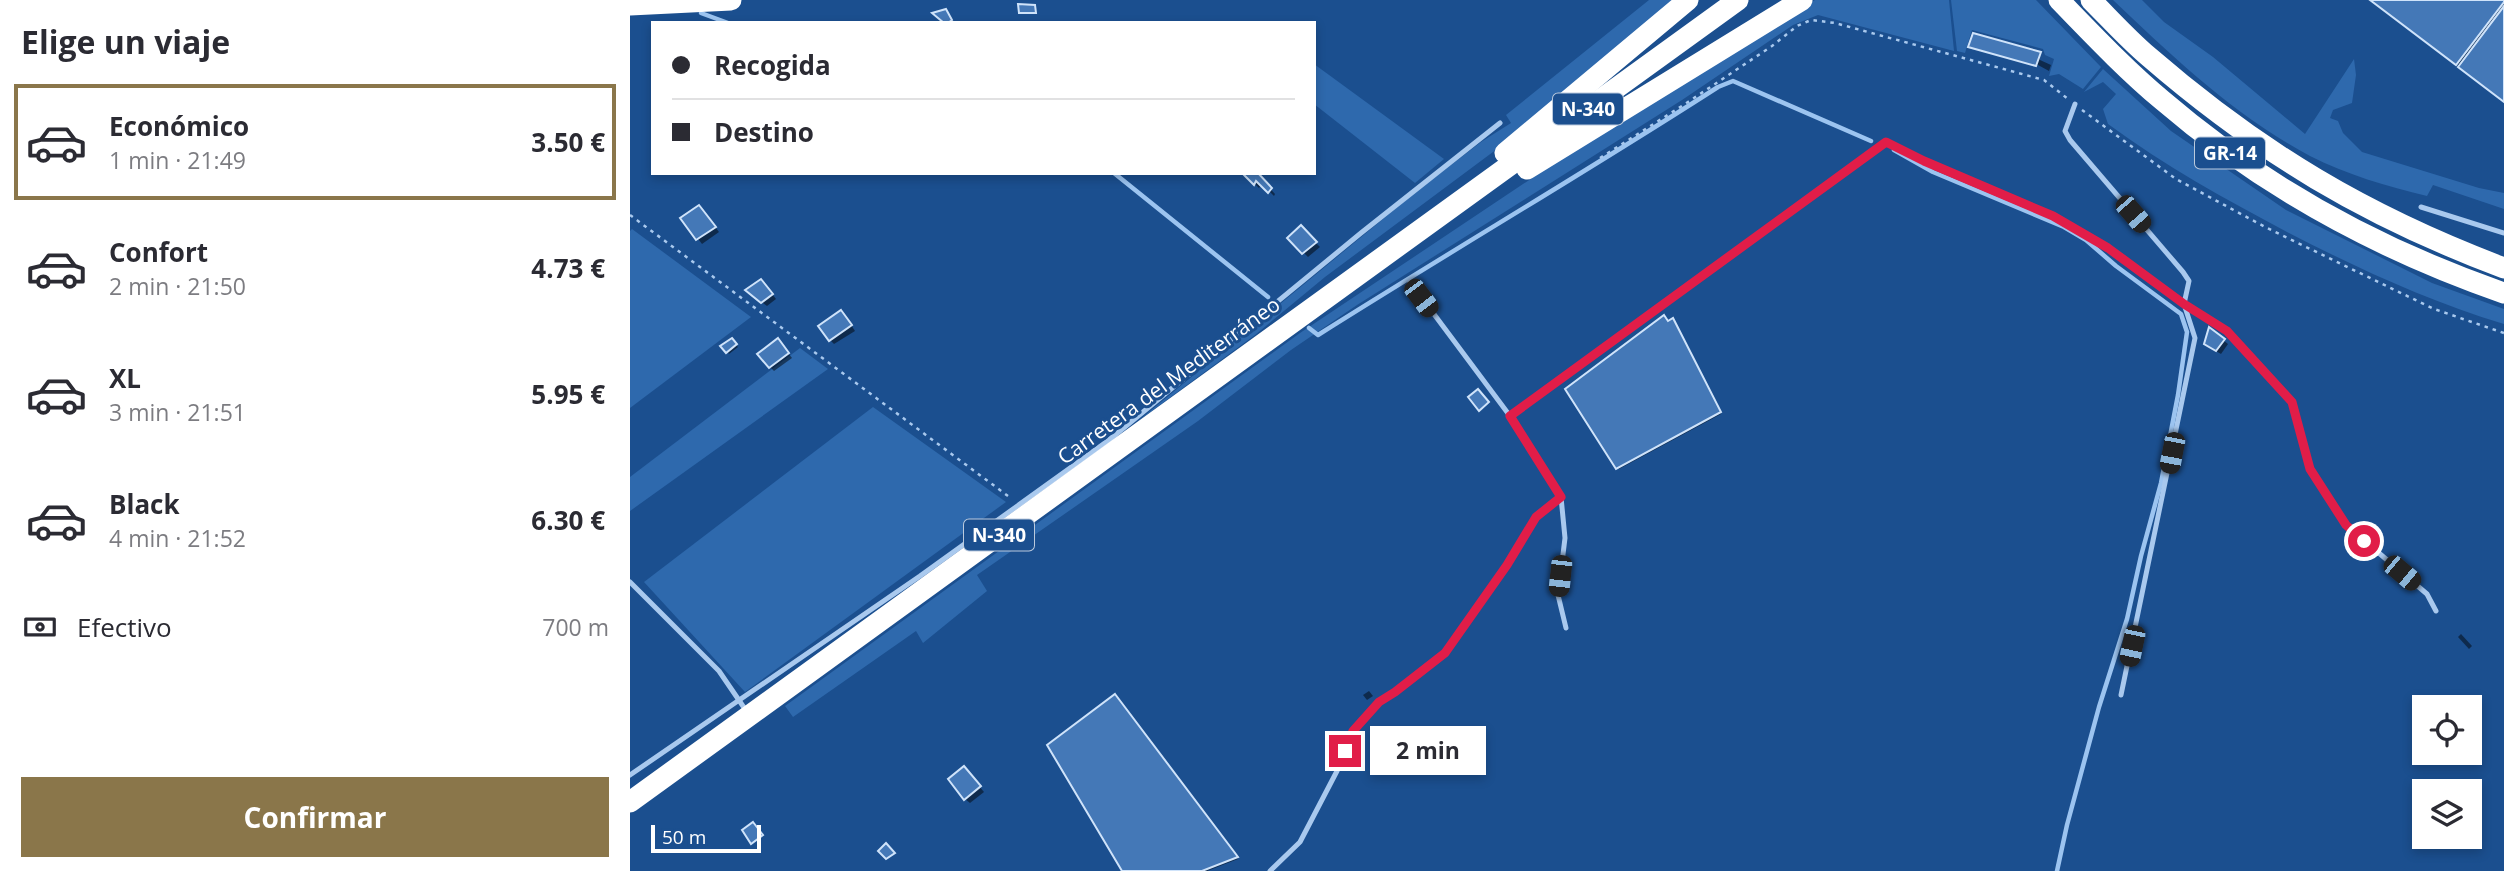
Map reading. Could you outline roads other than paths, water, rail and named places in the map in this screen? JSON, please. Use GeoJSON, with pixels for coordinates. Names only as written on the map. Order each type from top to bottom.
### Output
{"type":"FeatureCollection","features":[{"type":"Feature","properties":{"kind":"highway"},"geometry":{"type":"LineString","coordinates":[[630,5],[731,0]]}},
{"type":"Feature","properties":{"kind":"highway"},"geometry":{"type":"LineString","coordinates":[[1438,217],[1489,166],[1688,0]]}},
{"type":"Feature","properties":{"kind":"highway","name":"Carretera del Mediterráneo"},"geometry":{"type":"LineString","coordinates":[[630,802],[744,708],[1368,267],[1738,0]]}},
{"type":"Feature","properties":{"kind":"highway"},"geometry":{"type":"LineString","coordinates":[[1368,267],[1428,239],[1540,161],[1802,0]]}},
{"type":"Feature","properties":{"kind":"highway","name":"GR-14"},"geometry":{"type":"LineString","coordinates":[[2059,0],[2161,99],[2269,181],[2381,243],[2504,293]]}},
{"type":"Feature","properties":{"kind":"highway","name":"GR-14"},"geometry":{"type":"LineString","coordinates":[[2091,0],[2147,55],[2264,148],[2366,208],[2415,232],[2504,268]]}},
{"type":"Feature","properties":{"kind":"lane"},"geometry":{"type":"LineString","coordinates":[[2075,104],[2065,131],[2189,281],[2184,304],[2195,338],[2122,695]]}},
{"type":"Feature","properties":{"kind":"lane"},"geometry":{"type":"LineString","coordinates":[[630,775],[744,708],[1133,421],[1361,233],[1500,123]]}},
{"type":"Feature","properties":{"kind":"lane"},"geometry":{"type":"LineString","coordinates":[[1510,416],[1886,142],[2053,216],[2108,248],[2184,304],[2227,331],[2292,402],[2310,469],[2346,525],[2427,594],[2436,611]]}},
{"type":"Feature","properties":{"kind":"lane"},"geometry":{"type":"LineString","coordinates":[[2421,207],[2504,233]]}},
{"type":"Feature","properties":{"kind":"lane"},"geometry":{"type":"LineString","coordinates":[[1410,282],[1510,416],[1561,497],[1565,538],[1558,595],[1566,628]]}},
{"type":"Feature","properties":{"kind":"lane"},"geometry":{"type":"LineString","coordinates":[[1270,871],[1300,842],[1337,771],[1353,731],[1379,702],[1445,653],[1507,565],[1536,517],[1561,497]]}},
{"type":"Feature","properties":{"kind":"lane"},"geometry":{"type":"LineString","coordinates":[[630,582],[719,671],[744,708]]}},
{"type":"Feature","properties":{"kind":"waterway"},"geometry":{"type":"LineString","coordinates":[[701,13],[723,21]]}},
{"type":"Feature","properties":{"kind":"waterway"},"geometry":{"type":"LineString","coordinates":[[1309,328],[1318,335],[1718,87],[1733,81],[1871,141]]}},
{"type":"Feature","properties":{"kind":"waterway"},"geometry":{"type":"LineString","coordinates":[[1894,150],[1933,172],[2064,227],[2086,240],[2181,314],[2187,332],[2161,483],[2127,619],[2099,707],[2057,871]]}},
{"type":"Feature","properties":{"kind":"waterway"},"geometry":{"type":"LineString","coordinates":[[1116,175],[1268,297]]}}]}
